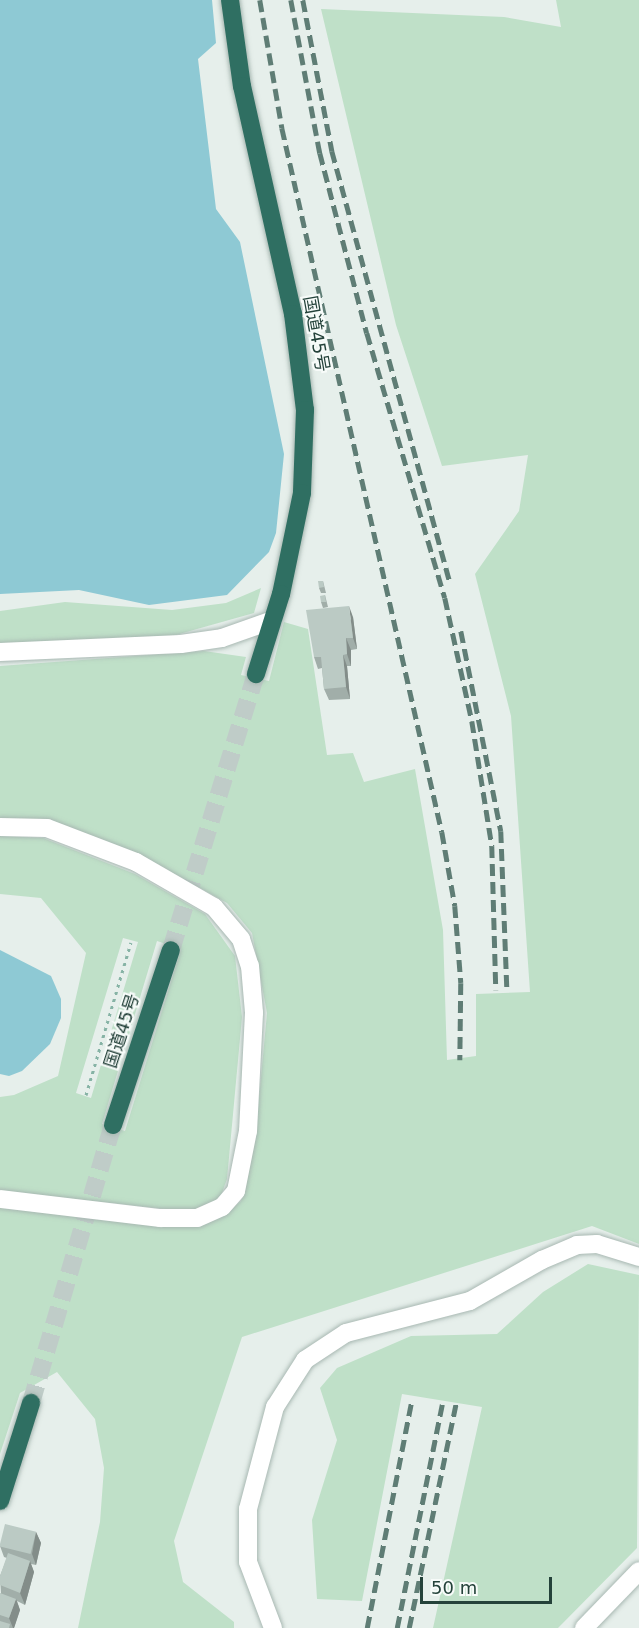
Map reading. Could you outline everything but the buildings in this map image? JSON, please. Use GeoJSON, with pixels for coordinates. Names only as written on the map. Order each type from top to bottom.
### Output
{"type":"FeatureCollection","features":[{"type":"Feature","properties":{"kind":"highway","name":"国道45号"},"geometry":{"type":"LineString","coordinates":[[230,0],[242,86],[293,314],[305,400],[302,494],[273,620],[256,674]]}},
{"type":"Feature","properties":{"kind":"highway","name":"国道45号"},"geometry":{"type":"LineString","coordinates":[[113,1125],[171,950]]}},
{"type":"Feature","properties":{"kind":"highway"},"geometry":{"type":"LineString","coordinates":[[0,1501],[31,1403]]}},
{"type":"Feature","properties":{"kind":"street"},"geometry":{"type":"LineString","coordinates":[[0,652],[181,644],[222,638],[273,620]]}},
{"type":"Feature","properties":{"kind":"street"},"geometry":{"type":"LineString","coordinates":[[0,827],[47,828],[136,862],[214,907],[241,939],[250,966],[254,1013],[248,1131],[236,1191],[222,1207],[197,1218],[160,1218],[0,1199]]}},
{"type":"Feature","properties":{"kind":"street"},"geometry":{"type":"LineString","coordinates":[[273,1628],[248,1562],[248,1509],[274,1407],[305,1360],[324,1345],[370,1325],[471,1301],[542,1260],[577,1245],[597,1244],[639,1257]]}},
{"type":"Feature","properties":{"kind":"street"},"geometry":{"type":"LineString","coordinates":[[585,1628],[639,1571]]}},
{"type":"Feature","properties":{"kind":"path"},"geometry":{"type":"LineString","coordinates":[[86,1095],[131,942]]}},
{"type":"Feature","properties":{"kind":"green space"},"geometry":{"type":"Polygon","coordinates":[[[556,0],[639,0],[639,1244],[592,1226],[242,1337],[174,1541],[183,1582],[234,1622],[234,1628],[78,1628],[100,1522],[104,1468],[95,1419],[57,1372],[20,1393],[0,1454],[0,1208],[197,1227],[224,1216],[241,1201],[256,1131],[267,1013],[252,933],[227,903],[139,854],[0,821],[0,666],[204,651],[246,657],[241,675],[269,681],[284,622],[308,629],[327,755],[353,753],[364,782],[415,769],[443,930],[447,1060],[476,1056],[476,994],[530,992],[511,716],[475,574],[519,511],[528,455],[442,466],[396,325],[321,9],[504,17],[561,27],[556,0]]]}},
{"type":"Feature","properties":{"kind":"green space"},"geometry":{"type":"Polygon","coordinates":[[[261,588],[254,613],[165,638],[0,643],[0,611],[65,602],[172,610],[226,603],[261,588]]]}},
{"type":"Feature","properties":{"kind":"green space"},"geometry":{"type":"Polygon","coordinates":[[[0,836],[43,838],[135,874],[205,914],[235,956],[242,1017],[227,1179],[219,1201],[194,1212],[0,1191],[0,1097],[14,1095],[58,1076],[86,953],[41,898],[0,894],[0,836]],[[123,938],[76,1093],[91,1098],[138,942],[123,938]],[[157,941],[102,1124],[125,1131],[181,949],[157,941]]]}},
{"type":"Feature","properties":{"kind":"green space"},"geometry":{"type":"Polygon","coordinates":[[[588,1264],[639,1275],[637,1548],[558,1628],[433,1628],[482,1407],[402,1394],[362,1601],[317,1599],[312,1520],[337,1440],[320,1388],[337,1368],[411,1336],[497,1334],[543,1292],[588,1264]]]}},
{"type":"Feature","properties":{"kind":"water"},"geometry":{"type":"Polygon","coordinates":[[[0,0],[212,0],[216,43],[198,59],[216,209],[240,242],[284,454],[276,533],[269,552],[227,595],[149,605],[79,590],[0,594],[0,0]]]}},
{"type":"Feature","properties":{"kind":"water"},"geometry":{"type":"Polygon","coordinates":[[[0,950],[51,976],[61,999],[61,1018],[50,1044],[22,1071],[9,1076],[0,1074],[0,950]]]}},
{"type":"Feature","properties":{"kind":"tunnel"},"geometry":{"type":"LineString","coordinates":[[171,950],[256,674]]}},
{"type":"Feature","properties":{"kind":"tunnel"},"geometry":{"type":"LineString","coordinates":[[31,1403],[113,1125]]}},
{"type":"Feature","properties":{"kind":"railway"},"geometry":{"type":"LineString","coordinates":[[260,0],[282,128],[442,832],[455,906],[461,983],[460,1060]]}},
{"type":"Feature","properties":{"kind":"railway"},"geometry":{"type":"LineString","coordinates":[[291,0],[320,153],[367,333],[445,598],[472,721],[492,846],[496,990]]}},
{"type":"Feature","properties":{"kind":"railway"},"geometry":{"type":"LineString","coordinates":[[303,0],[332,151],[450,581]]}},
{"type":"Feature","properties":{"kind":"railway"},"geometry":{"type":"LineString","coordinates":[[461,631],[501,831],[507,989]]}},
{"type":"Feature","properties":{"kind":"railway"},"geometry":{"type":"LineString","coordinates":[[367,1628],[411,1403]]}},
{"type":"Feature","properties":{"kind":"railway"},"geometry":{"type":"LineString","coordinates":[[397,1628],[442,1404]]}},
{"type":"Feature","properties":{"kind":"railway"},"geometry":{"type":"LineString","coordinates":[[409,1628],[456,1404]]}}]}
